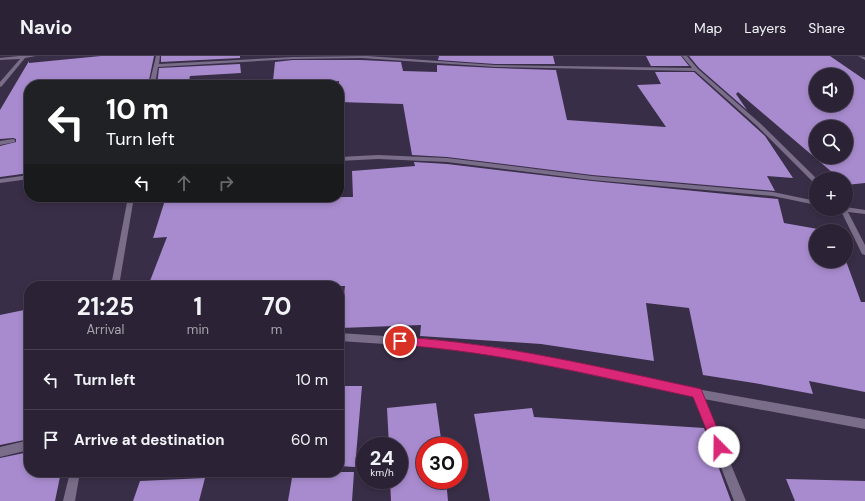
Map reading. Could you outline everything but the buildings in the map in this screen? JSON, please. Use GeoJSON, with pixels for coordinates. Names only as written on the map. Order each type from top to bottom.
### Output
{"type":"FeatureCollection","features":[{"type":"Feature","properties":{"kind":"street"},"geometry":{"type":"LineString","coordinates":[[0,85],[24,56]]}},
{"type":"Feature","properties":{"kind":"street"},"geometry":{"type":"LineString","coordinates":[[0,59],[34,56]]}},
{"type":"Feature","properties":{"kind":"street"},"geometry":{"type":"LineString","coordinates":[[153,80],[158,56]]}},
{"type":"Feature","properties":{"kind":"street"},"geometry":{"type":"LineString","coordinates":[[684,56],[696,70],[759,125],[809,175]]}},
{"type":"Feature","properties":{"kind":"street"},"geometry":{"type":"LineString","coordinates":[[860,56],[865,59]]}},
{"type":"Feature","properties":{"kind":"street"},"geometry":{"type":"LineString","coordinates":[[155,66],[293,58],[361,57],[495,66],[696,70]]}},
{"type":"Feature","properties":{"kind":"street"},"geometry":{"type":"LineString","coordinates":[[0,143],[13,141]]}},
{"type":"Feature","properties":{"kind":"street"},"geometry":{"type":"LineString","coordinates":[[344,159],[378,157],[447,160],[592,178],[773,194],[809,202]]}},
{"type":"Feature","properties":{"kind":"street"},"geometry":{"type":"LineString","coordinates":[[0,181],[24,178]]}},
{"type":"Feature","properties":{"kind":"street"},"geometry":{"type":"LineString","coordinates":[[116,281],[130,202]]}},
{"type":"Feature","properties":{"kind":"street"},"geometry":{"type":"LineString","coordinates":[[853,210],[865,212]]}},
{"type":"Feature","properties":{"kind":"street"},"geometry":{"type":"LineString","coordinates":[[847,216],[865,252]]}},
{"type":"Feature","properties":{"kind":"street"},"geometry":{"type":"LineString","coordinates":[[344,337],[431,343],[503,352],[697,393],[865,424]]}},
{"type":"Feature","properties":{"kind":"street"},"geometry":{"type":"LineString","coordinates":[[697,393],[740,501]]}},
{"type":"Feature","properties":{"kind":"street"},"geometry":{"type":"LineString","coordinates":[[0,452],[24,446]]}},
{"type":"Feature","properties":{"kind":"street"},"geometry":{"type":"LineString","coordinates":[[69,501],[74,477]]}},
{"type":"Feature","properties":{"kind":"route"},"geometry":{"type":"LineString","coordinates":[[400,341],[431,343],[503,352],[697,393],[719,447]]}}]}
